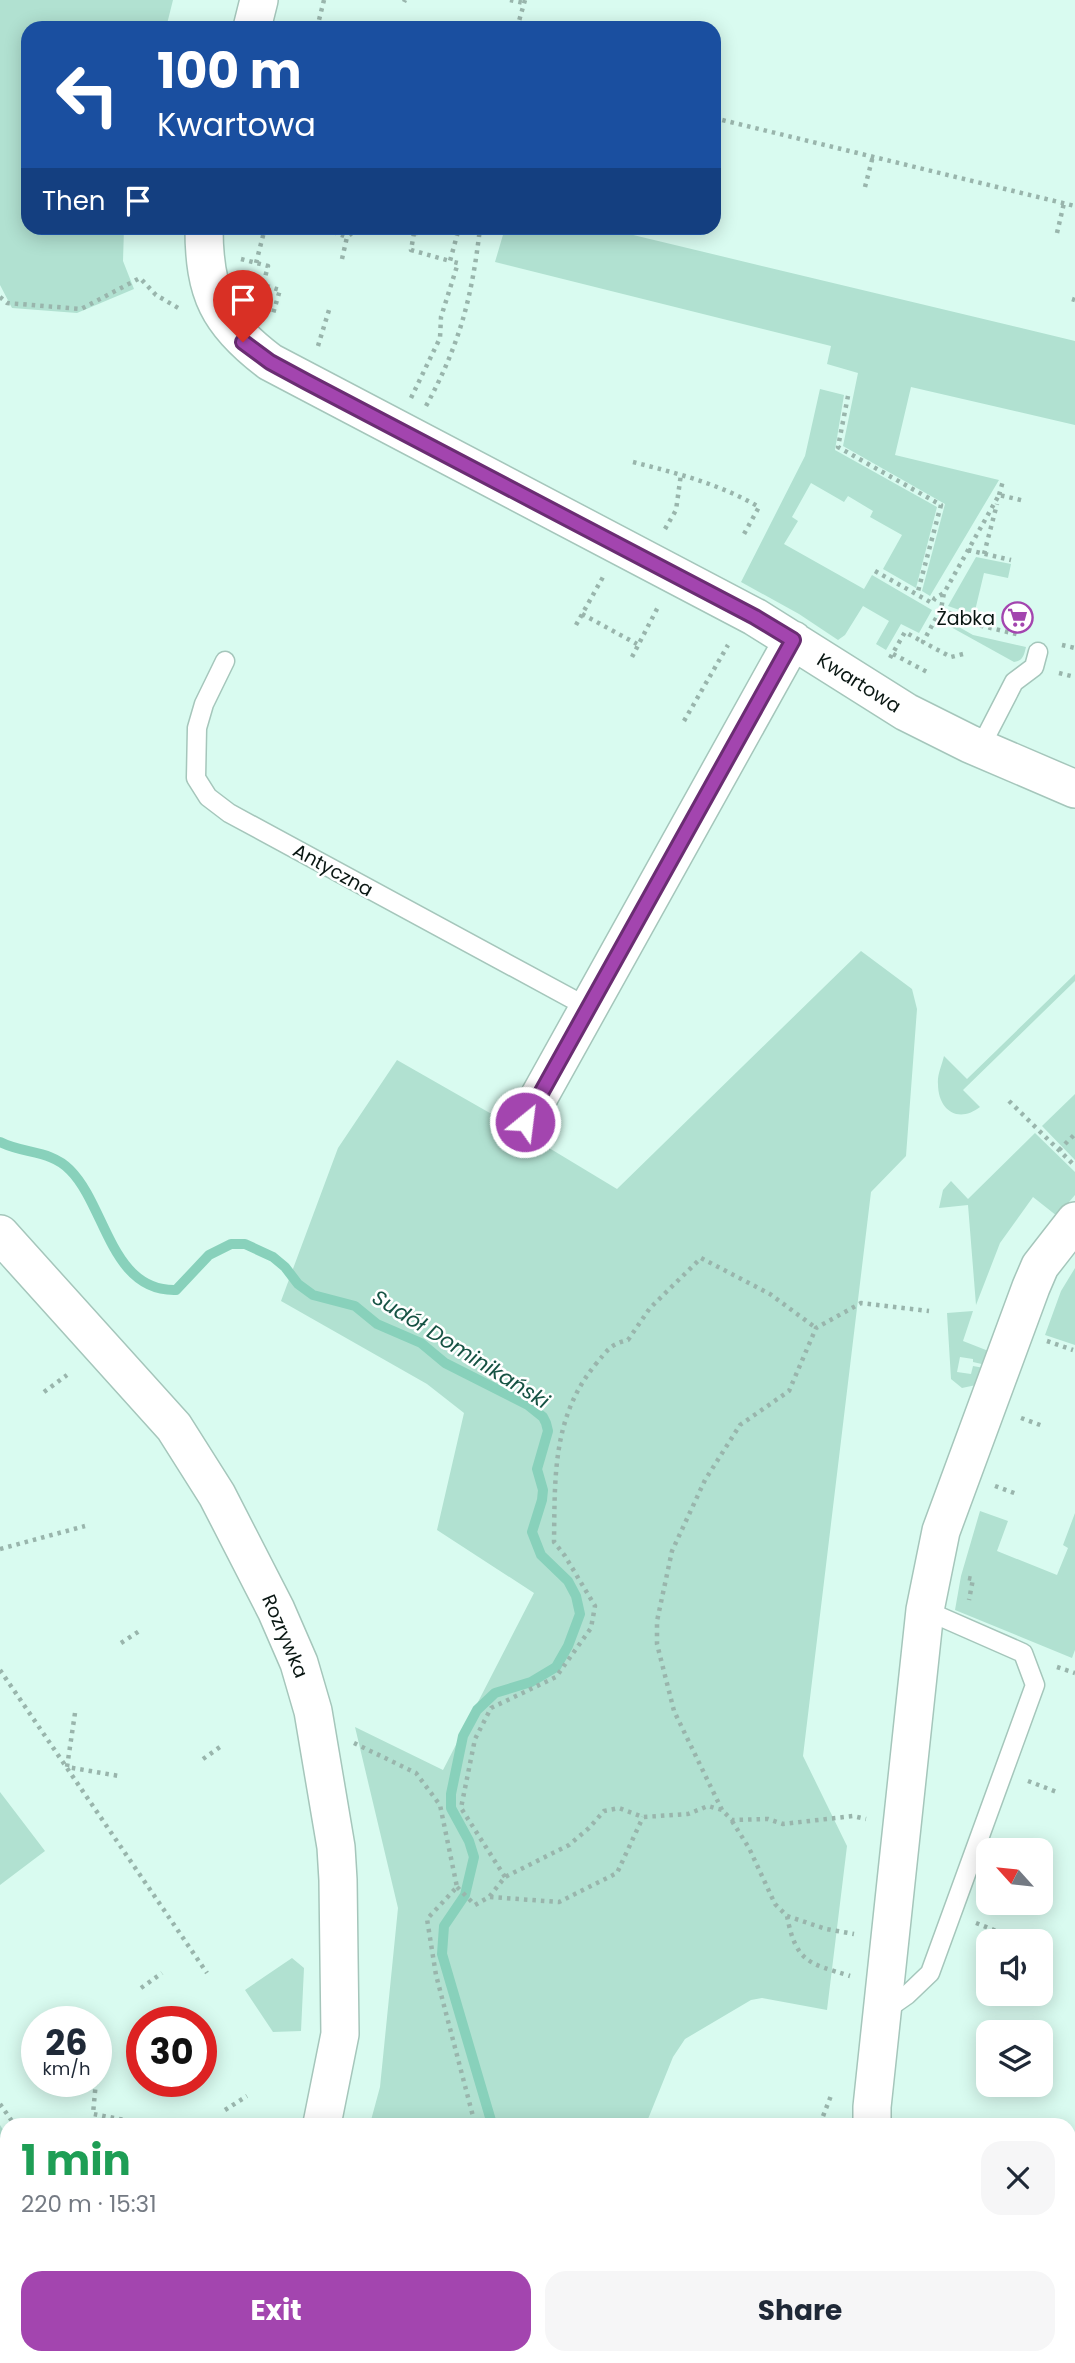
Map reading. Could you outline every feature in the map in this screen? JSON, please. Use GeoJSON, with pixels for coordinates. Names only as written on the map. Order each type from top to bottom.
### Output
{"type":"FeatureCollection","features":[{"type":"Feature","properties":{"kind":"street"},"geometry":{"type":"LineString","coordinates":[[254,21],[259,0]]}},
{"type":"Feature","properties":{"kind":"street","name":"Kwartowa"},"geometry":{"type":"LineString","coordinates":[[204,239],[208,278],[218,309],[243,342],[270,362],[755,617],[906,712],[1075,789]]}},
{"type":"Feature","properties":{"kind":"street"},"geometry":{"type":"LineString","coordinates":[[525,1122],[793,640]]}},
{"type":"Feature","properties":{"kind":"street"},"geometry":{"type":"LineString","coordinates":[[872,2118],[925,1611],[941,1531],[1040,1266],[1075,1221]]}},
{"type":"Feature","properties":{"kind":"street","name":"Rozrywka"},"geometry":{"type":"LineString","coordinates":[[0,1234],[174,1427],[217,1495],[276,1610],[299,1663],[315,1725],[336,1847],[338,1880],[340,2034],[323,2118]]}},
{"type":"Feature","properties":{"kind":"lane"},"geometry":{"type":"LineString","coordinates":[[980,748],[1014,682],[1034,667],[1044,647]]}},
{"type":"Feature","properties":{"kind":"lane","name":"Antyczna"},"geometry":{"type":"LineString","coordinates":[[225,661],[204,704],[197,728],[196,778],[208,797],[229,813],[589,1008]]}},
{"type":"Feature","properties":{"kind":"lane"},"geometry":{"type":"LineString","coordinates":[[884,2000],[907,1995],[930,1973],[1035,1685],[1023,1653],[925,1611]]}},
{"type":"Feature","properties":{"kind":"path"},"geometry":{"type":"LineString","coordinates":[[319,21],[324,0]]}},
{"type":"Feature","properties":{"kind":"path"},"geometry":{"type":"LineString","coordinates":[[510,0],[524,2],[519,21]]}},
{"type":"Feature","properties":{"kind":"path"},"geometry":{"type":"LineString","coordinates":[[721,120],[1075,206]]}},
{"type":"Feature","properties":{"kind":"path"},"geometry":{"type":"LineString","coordinates":[[865,187],[873,156]]}},
{"type":"Feature","properties":{"kind":"path"},"geometry":{"type":"LineString","coordinates":[[1057,233],[1064,203]]}},
{"type":"Feature","properties":{"kind":"path"},"geometry":{"type":"LineString","coordinates":[[256,263],[263,235]]}},
{"type":"Feature","properties":{"kind":"path"},"geometry":{"type":"LineString","coordinates":[[342,235],[347,237]]}},
{"type":"Feature","properties":{"kind":"path"},"geometry":{"type":"LineString","coordinates":[[342,259],[349,235]]}},
{"type":"Feature","properties":{"kind":"path"},"geometry":{"type":"LineString","coordinates":[[414,235],[411,250],[458,263],[441,317],[440,338],[414,391]]}},
{"type":"Feature","properties":{"kind":"path"},"geometry":{"type":"LineString","coordinates":[[450,261],[457,235]]}},
{"type":"Feature","properties":{"kind":"path"},"geometry":{"type":"LineString","coordinates":[[410,435],[446,369],[460,334],[475,271],[479,235]]}},
{"type":"Feature","properties":{"kind":"path"},"geometry":{"type":"LineString","coordinates":[[204,239],[268,266],[263,285],[280,290],[270,321]]}},
{"type":"Feature","properties":{"kind":"path"},"geometry":{"type":"LineString","coordinates":[[266,274],[272,275]]}},
{"type":"Feature","properties":{"kind":"path"},"geometry":{"type":"LineString","coordinates":[[0,297],[7,303],[82,309],[140,278],[156,295],[174,307],[199,314],[218,309]]}},
{"type":"Feature","properties":{"kind":"path"},"geometry":{"type":"LineString","coordinates":[[439,295],[447,298]]}},
{"type":"Feature","properties":{"kind":"path"},"geometry":{"type":"LineString","coordinates":[[318,348],[329,310]]}},
{"type":"Feature","properties":{"kind":"path"},"geometry":{"type":"LineString","coordinates":[[848,396],[838,447],[941,505],[918,595]]}},
{"type":"Feature","properties":{"kind":"path"},"geometry":{"type":"LineString","coordinates":[[633,462],[681,474],[737,494],[760,507],[744,534]]}},
{"type":"Feature","properties":{"kind":"path"},"geometry":{"type":"LineString","coordinates":[[664,532],[676,510],[681,474]]}},
{"type":"Feature","properties":{"kind":"path"},"geometry":{"type":"LineString","coordinates":[[985,554],[1003,481]]}},
{"type":"Feature","properties":{"kind":"path"},"geometry":{"type":"LineString","coordinates":[[999,495],[1025,501]]}},
{"type":"Feature","properties":{"kind":"path"},"geometry":{"type":"LineString","coordinates":[[923,642],[941,609],[944,593],[999,495]]}},
{"type":"Feature","properties":{"kind":"path"},"geometry":{"type":"LineString","coordinates":[[968,550],[1012,560]]}},
{"type":"Feature","properties":{"kind":"path"},"geometry":{"type":"LineString","coordinates":[[875,571],[932,603],[944,593]]}},
{"type":"Feature","properties":{"kind":"path"},"geometry":{"type":"LineString","coordinates":[[576,625],[603,577]]}},
{"type":"Feature","properties":{"kind":"path"},"geometry":{"type":"LineString","coordinates":[[632,657],[657,607]]}},
{"type":"Feature","properties":{"kind":"path"},"geometry":{"type":"LineString","coordinates":[[941,609],[974,624],[1025,636]]}},
{"type":"Feature","properties":{"kind":"path"},"geometry":{"type":"LineString","coordinates":[[582,614],[637,644]]}},
{"type":"Feature","properties":{"kind":"path"},"geometry":{"type":"LineString","coordinates":[[929,673],[893,654],[905,632],[951,657],[964,654]]}},
{"type":"Feature","properties":{"kind":"path"},"geometry":{"type":"LineString","coordinates":[[684,721],[728,645]]}},
{"type":"Feature","properties":{"kind":"path"},"geometry":{"type":"LineString","coordinates":[[1044,647],[1075,648]]}},
{"type":"Feature","properties":{"kind":"path"},"geometry":{"type":"LineString","coordinates":[[1068,675],[1075,677]]}},
{"type":"Feature","properties":{"kind":"path"},"geometry":{"type":"LineString","coordinates":[[1009,1101],[1075,1166]]}},
{"type":"Feature","properties":{"kind":"path"},"geometry":{"type":"LineString","coordinates":[[1059,1150],[1075,1134]]}},
{"type":"Feature","properties":{"kind":"path"},"geometry":{"type":"LineString","coordinates":[[505,1877],[461,1808],[475,1739],[491,1707],[556,1677],[591,1628],[595,1606],[554,1542],[555,1475],[561,1433],[584,1379],[614,1343],[628,1340],[650,1308],[701,1258],[770,1294],[816,1328]]}},
{"type":"Feature","properties":{"kind":"path"},"geometry":{"type":"LineString","coordinates":[[890,1940],[826,1929],[787,1916],[775,1904],[749,1847],[732,1820],[722,1810],[674,1711],[657,1644],[657,1621],[672,1551],[705,1480],[740,1425],[789,1391],[816,1328],[861,1303],[929,1311]]}},
{"type":"Feature","properties":{"kind":"path"},"geometry":{"type":"LineString","coordinates":[[1038,1338],[1073,1350]]}},
{"type":"Feature","properties":{"kind":"path"},"geometry":{"type":"LineString","coordinates":[[44,1392],[67,1375]]}},
{"type":"Feature","properties":{"kind":"path"},"geometry":{"type":"LineString","coordinates":[[1010,1414],[1043,1426]]}},
{"type":"Feature","properties":{"kind":"path"},"geometry":{"type":"LineString","coordinates":[[985,1482],[1017,1494]]}},
{"type":"Feature","properties":{"kind":"path"},"geometry":{"type":"LineString","coordinates":[[0,1549],[85,1526]]}},
{"type":"Feature","properties":{"kind":"path"},"geometry":{"type":"LineString","coordinates":[[961,1576],[973,1579],[969,1601],[978,1604]]}},
{"type":"Feature","properties":{"kind":"path"},"geometry":{"type":"LineString","coordinates":[[121,1643],[141,1630]]}},
{"type":"Feature","properties":{"kind":"path"},"geometry":{"type":"LineString","coordinates":[[0,1670],[207,1973]]}},
{"type":"Feature","properties":{"kind":"path"},"geometry":{"type":"LineString","coordinates":[[67,1766],[75,1713]]}},
{"type":"Feature","properties":{"kind":"path"},"geometry":{"type":"LineString","coordinates":[[315,1725],[416,1773],[440,1805],[457,1887],[475,1905],[489,1897],[505,1877],[569,1845],[604,1811],[619,1808],[643,1816],[688,1814],[708,1806],[722,1810]]}},
{"type":"Feature","properties":{"kind":"path"},"geometry":{"type":"LineString","coordinates":[[203,1759],[220,1746]]}},
{"type":"Feature","properties":{"kind":"path"},"geometry":{"type":"LineString","coordinates":[[67,1766],[119,1776]]}},
{"type":"Feature","properties":{"kind":"path"},"geometry":{"type":"LineString","coordinates":[[1017,1777],[1057,1792]]}},
{"type":"Feature","properties":{"kind":"path"},"geometry":{"type":"LineString","coordinates":[[489,1897],[559,1902],[617,1872],[643,1816]]}},
{"type":"Feature","properties":{"kind":"path"},"geometry":{"type":"LineString","coordinates":[[732,1820],[768,1819],[783,1824],[853,1816],[902,1825]]}},
{"type":"Feature","properties":{"kind":"path"},"geometry":{"type":"LineString","coordinates":[[457,1887],[427,1919],[436,1975],[473,2118]]}},
{"type":"Feature","properties":{"kind":"path"},"geometry":{"type":"LineString","coordinates":[[787,1916],[791,1938],[808,1963],[884,2000]]}},
{"type":"Feature","properties":{"kind":"path"},"geometry":{"type":"LineString","coordinates":[[965,1919],[991,1929]]}},
{"type":"Feature","properties":{"kind":"path"},"geometry":{"type":"LineString","coordinates":[[141,1988],[162,1973]]}},
{"type":"Feature","properties":{"kind":"path"},"geometry":{"type":"LineString","coordinates":[[825,2118],[832,2093]]}},
{"type":"Feature","properties":{"kind":"path"},"geometry":{"type":"LineString","coordinates":[[225,2110],[247,2096]]}},
{"type":"Feature","properties":{"kind":"path"},"geometry":{"type":"LineString","coordinates":[[94,2097],[93,2114],[114,2118]]}},
{"type":"Feature","properties":{"kind":"path"},"geometry":{"type":"LineString","coordinates":[[819,2118],[820,2110]]}},
{"type":"Feature","properties":{"kind":"green space"},"geometry":{"type":"Polygon","coordinates":[[[0,0],[173,0],[168,21],[21,21],[21,235],[124,235],[123,261],[134,289],[77,313],[12,308],[0,285],[0,0]]]}},
{"type":"Feature","properties":{"kind":"green space"},"geometry":{"type":"Polygon","coordinates":[[[503,235],[633,235],[1075,341],[1075,425],[911,387],[895,455],[999,480],[930,596],[922,591],[945,504],[843,446],[858,373],[827,364],[831,346],[495,262],[503,235]]]}},
{"type":"Feature","properties":{"kind":"green space"},"geometry":{"type":"Polygon","coordinates":[[[820,389],[844,395],[835,450],[937,507],[916,588],[883,569],[902,535],[870,517],[873,511],[848,496],[844,502],[811,483],[792,517],[798,521],[784,544],[864,589],[872,575],[932,610],[919,633],[901,624],[886,650],[876,644],[889,621],[863,606],[845,635],[838,640],[799,614],[741,582],[805,456],[820,389]]]}},
{"type":"Feature","properties":{"kind":"green space"},"geometry":{"type":"Polygon","coordinates":[[[976,557],[1011,564],[1008,578],[984,573],[974,615],[948,606],[976,557]]]}},
{"type":"Feature","properties":{"kind":"green space"},"geometry":{"type":"Polygon","coordinates":[[[943,618],[973,635],[1026,647],[1024,655],[1014,662],[940,621],[943,618]]]}},
{"type":"Feature","properties":{"kind":"green space"},"geometry":{"type":"Polygon","coordinates":[[[861,951],[912,989],[917,1009],[906,1156],[871,1192],[803,1756],[847,1846],[827,2010],[762,1998],[751,2000],[685,2039],[673,2057],[648,2118],[372,2118],[380,2087],[398,1908],[355,1727],[443,1770],[534,1593],[437,1530],[464,1413],[427,1384],[281,1301],[338,1148],[397,1060],[617,1189],[861,951]]]}},
{"type":"Feature","properties":{"kind":"green space"},"geometry":{"type":"Polygon","coordinates":[[[1075,974],[1075,981],[963,1090],[980,1107],[972,1112],[957,1114],[945,1107],[941,1101],[938,1081],[944,1056],[967,1079],[1075,974]]]}},
{"type":"Feature","properties":{"kind":"green space"},"geometry":{"type":"Polygon","coordinates":[[[1075,1094],[1075,1160],[1042,1126],[1075,1094]]]}},
{"type":"Feature","properties":{"kind":"green space"},"geometry":{"type":"Polygon","coordinates":[[[1035,1133],[1075,1172],[1075,1195],[1057,1216],[1033,1197],[1000,1243],[976,1305],[968,1205],[939,1208],[943,1190],[951,1181],[968,1199],[1035,1133]]]}},
{"type":"Feature","properties":{"kind":"green space"},"geometry":{"type":"Polygon","coordinates":[[[1075,1268],[1075,1345],[1045,1335],[1061,1291],[1075,1268]]]}},
{"type":"Feature","properties":{"kind":"green space"},"geometry":{"type":"Polygon","coordinates":[[[973,1311],[963,1341],[991,1352],[986,1365],[960,1357],[957,1372],[971,1374],[973,1366],[984,1368],[976,1385],[962,1388],[951,1379],[947,1313],[973,1311]]]}},
{"type":"Feature","properties":{"kind":"green space"},"geometry":{"type":"Polygon","coordinates":[[[980,1511],[1008,1521],[997,1551],[1057,1575],[1068,1548],[1063,1545],[1075,1513],[1075,1650],[1072,1658],[955,1610],[961,1576],[980,1511]]]}},
{"type":"Feature","properties":{"kind":"green space"},"geometry":{"type":"Polygon","coordinates":[[[0,1792],[45,1851],[0,1885],[0,1792]]]}},
{"type":"Feature","properties":{"kind":"green space"},"geometry":{"type":"Polygon","coordinates":[[[292,1958],[304,1968],[301,2031],[273,2032],[245,1990],[292,1958]]]}},
{"type":"Feature","properties":{"kind":"waterway","name":"Sudół Dominikański"},"geometry":{"type":"LineString","coordinates":[[0,1142],[54,1159],[70,1170],[93,1204],[123,1262],[137,1277],[154,1287],[176,1290],[209,1255],[231,1244],[245,1244],[273,1257],[298,1284],[313,1295],[355,1306],[377,1324],[421,1343],[445,1363],[528,1405],[543,1417],[548,1431],[537,1469],[543,1490],[532,1532],[541,1555],[568,1581],[576,1596],[580,1614],[568,1646],[556,1667],[531,1682],[495,1693],[477,1710],[463,1736],[451,1794],[451,1808],[469,1841],[474,1857],[465,1895],[444,1926],[442,1954],[490,2118]]}},
{"type":"Feature","properties":{"kind":"place","name":"Żabka"},"geometry":{"type":"Point","coordinates":[1018,618]}},
{"type":"Feature","properties":{"kind":"route"},"geometry":{"type":"LineString","coordinates":[[243,342],[270,362],[755,617],[793,640],[525,1122]]}}]}
